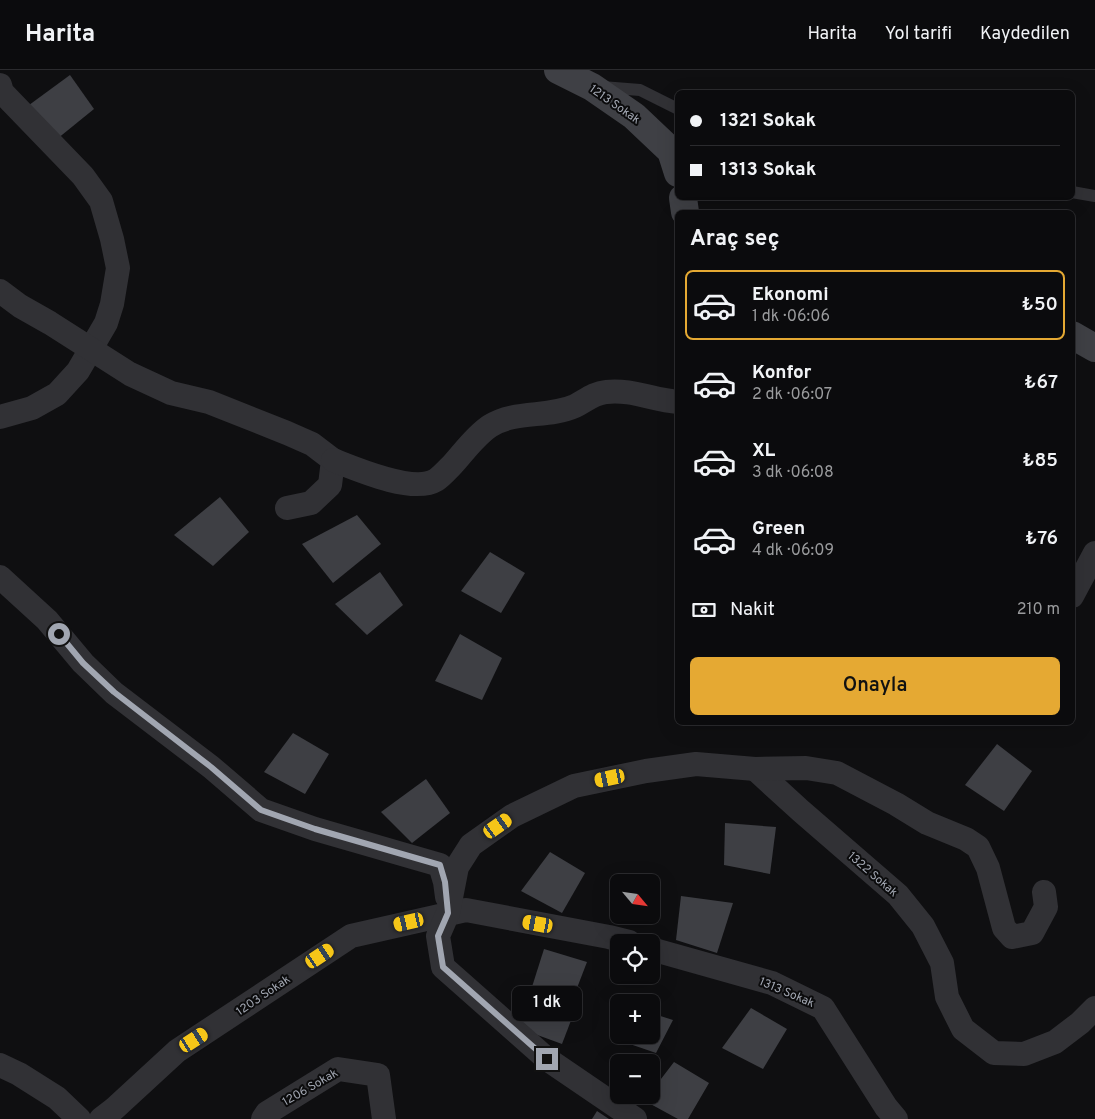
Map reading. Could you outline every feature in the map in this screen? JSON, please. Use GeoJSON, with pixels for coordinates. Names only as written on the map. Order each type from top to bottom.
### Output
{"type":"FeatureCollection","features":[{"type":"Feature","properties":{"kind":"street","name":"1213 Sokak"},"geometry":{"type":"LineString","coordinates":[[558,70],[592,87],[634,116],[671,151],[675,164]]}},
{"type":"Feature","properties":{"kind":"street"},"geometry":{"type":"LineString","coordinates":[[0,417],[32,408],[57,394],[78,371],[106,324],[112,304],[118,268],[101,201],[83,176],[1,90]]}},
{"type":"Feature","properties":{"kind":"street"},"geometry":{"type":"LineString","coordinates":[[0,291],[20,306],[130,374],[171,393],[209,402],[287,433],[312,444],[333,460],[372,476],[411,484],[435,480],[490,426],[516,416],[542,414],[574,406],[592,396],[605,392],[633,392],[664,401],[675,402]]}},
{"type":"Feature","properties":{"kind":"street"},"geometry":{"type":"LineString","coordinates":[[1075,338],[1095,348]]}},
{"type":"Feature","properties":{"kind":"street"},"geometry":{"type":"LineString","coordinates":[[287,508],[311,503],[330,485],[333,460]]}},
{"type":"Feature","properties":{"kind":"street"},"geometry":{"type":"LineString","coordinates":[[1075,588],[1095,553]]}},
{"type":"Feature","properties":{"kind":"street"},"geometry":{"type":"LineString","coordinates":[[0,577],[47,620],[83,663],[114,692],[211,767],[261,810],[315,829],[440,865],[445,882],[448,913]]}},
{"type":"Feature","properties":{"kind":"street"},"geometry":{"type":"LineString","coordinates":[[635,1119],[547,1059],[443,967],[438,936],[448,913],[457,867],[471,845],[512,816],[574,786],[646,771],[696,764],[755,769],[806,768],[837,773],[870,789],[927,822],[966,839],[978,847],[988,868],[1004,928],[1012,937],[1032,933],[1046,907],[1044,892]]}},
{"type":"Feature","properties":{"kind":"street","name":"1322 Sokak"},"geometry":{"type":"LineString","coordinates":[[755,769],[898,895],[923,926],[942,963],[947,997],[963,1029],[994,1053],[1024,1054],[1055,1042],[1080,1023],[1095,1008]]}},
{"type":"Feature","properties":{"kind":"street"},"geometry":{"type":"LineString","coordinates":[[448,913],[466,910],[610,937]]}},
{"type":"Feature","properties":{"kind":"street","name":"1203 Sokak"},"geometry":{"type":"LineString","coordinates":[[100,1119],[114,1110],[177,1050],[351,936],[448,913]]}},
{"type":"Feature","properties":{"kind":"street","name":"1313 Sokak"},"geometry":{"type":"LineString","coordinates":[[660,952],[772,983],[823,1008],[886,1108],[896,1119]]}},
{"type":"Feature","properties":{"kind":"street"},"geometry":{"type":"LineString","coordinates":[[0,1065],[20,1074],[56,1098],[79,1119]]}},
{"type":"Feature","properties":{"kind":"street","name":"1206 Sokak"},"geometry":{"type":"LineString","coordinates":[[263,1119],[267,1113],[338,1068],[378,1075],[384,1119]]}},
{"type":"Feature","properties":{"kind":"lane"},"geometry":{"type":"LineString","coordinates":[[592,87],[640,90],[675,108]]}},
{"type":"Feature","properties":{"kind":"lane"},"geometry":{"type":"LineString","coordinates":[[1075,193],[1095,196]]}},
{"type":"Feature","properties":{"kind":"building"},"geometry":{"type":"Polygon","coordinates":[[[70,75],[94,109],[57,139],[25,108],[70,75]]]}},
{"type":"Feature","properties":{"kind":"building"},"geometry":{"type":"Polygon","coordinates":[[[220,497],[249,532],[213,566],[174,535],[220,497]]]}},
{"type":"Feature","properties":{"kind":"building"},"geometry":{"type":"Polygon","coordinates":[[[357,515],[381,544],[333,583],[302,544],[357,515]]]}},
{"type":"Feature","properties":{"kind":"building"},"geometry":{"type":"Polygon","coordinates":[[[490,552],[525,573],[501,613],[461,591],[490,552]]]}},
{"type":"Feature","properties":{"kind":"building"},"geometry":{"type":"Polygon","coordinates":[[[380,572],[403,605],[367,635],[335,604],[380,572]]]}},
{"type":"Feature","properties":{"kind":"building"},"geometry":{"type":"Polygon","coordinates":[[[460,634],[502,658],[482,700],[435,681],[460,634]]]}},
{"type":"Feature","properties":{"kind":"building"},"geometry":{"type":"Polygon","coordinates":[[[293,733],[329,754],[305,794],[264,772],[293,733]]]}},
{"type":"Feature","properties":{"kind":"building"},"geometry":{"type":"Polygon","coordinates":[[[997,744],[1032,771],[1004,811],[965,785],[997,744]]]}},
{"type":"Feature","properties":{"kind":"building"},"geometry":{"type":"Polygon","coordinates":[[[426,779],[450,813],[412,843],[381,812],[426,779]]]}},
{"type":"Feature","properties":{"kind":"building"},"geometry":{"type":"Polygon","coordinates":[[[725,823],[776,827],[770,874],[724,865],[725,823]]]}},
{"type":"Feature","properties":{"kind":"building"},"geometry":{"type":"Polygon","coordinates":[[[550,852],[585,873],[562,913],[521,891],[550,852]]]}},
{"type":"Feature","properties":{"kind":"building"},"geometry":{"type":"Polygon","coordinates":[[[681,896],[733,903],[717,953],[676,940],[681,896]]]}},
{"type":"Feature","properties":{"kind":"building"},"geometry":{"type":"Polygon","coordinates":[[[544,949],[587,962],[572,1001],[531,990],[544,949]]]}},
{"type":"Feature","properties":{"kind":"building"},"geometry":{"type":"Polygon","coordinates":[[[530,994],[575,1010],[562,1044],[521,1029],[530,994]]]}},
{"type":"Feature","properties":{"kind":"building"},"geometry":{"type":"Polygon","coordinates":[[[751,1008],[787,1029],[763,1069],[722,1048],[751,1008]]]}},
{"type":"Feature","properties":{"kind":"building"},"geometry":{"type":"Polygon","coordinates":[[[660,1016],[673,1020],[656,1053],[630,1044],[660,1044],[660,1016]]]}},
{"type":"Feature","properties":{"kind":"building"},"geometry":{"type":"Polygon","coordinates":[[[674,1062],[709,1083],[688,1119],[678,1119],[650,1104],[660,1104],[660,1080],[674,1062]]]}},
{"type":"Feature","properties":{"kind":"building"},"geometry":{"type":"Polygon","coordinates":[[[597,1111],[609,1119],[592,1119],[597,1111]]]}},
{"type":"Feature","properties":{"kind":"route"},"geometry":{"type":"LineString","coordinates":[[59,634],[83,663],[114,692],[211,767],[261,810],[315,829],[440,865],[445,882],[448,913],[438,936],[443,967],[547,1059]]}}]}
